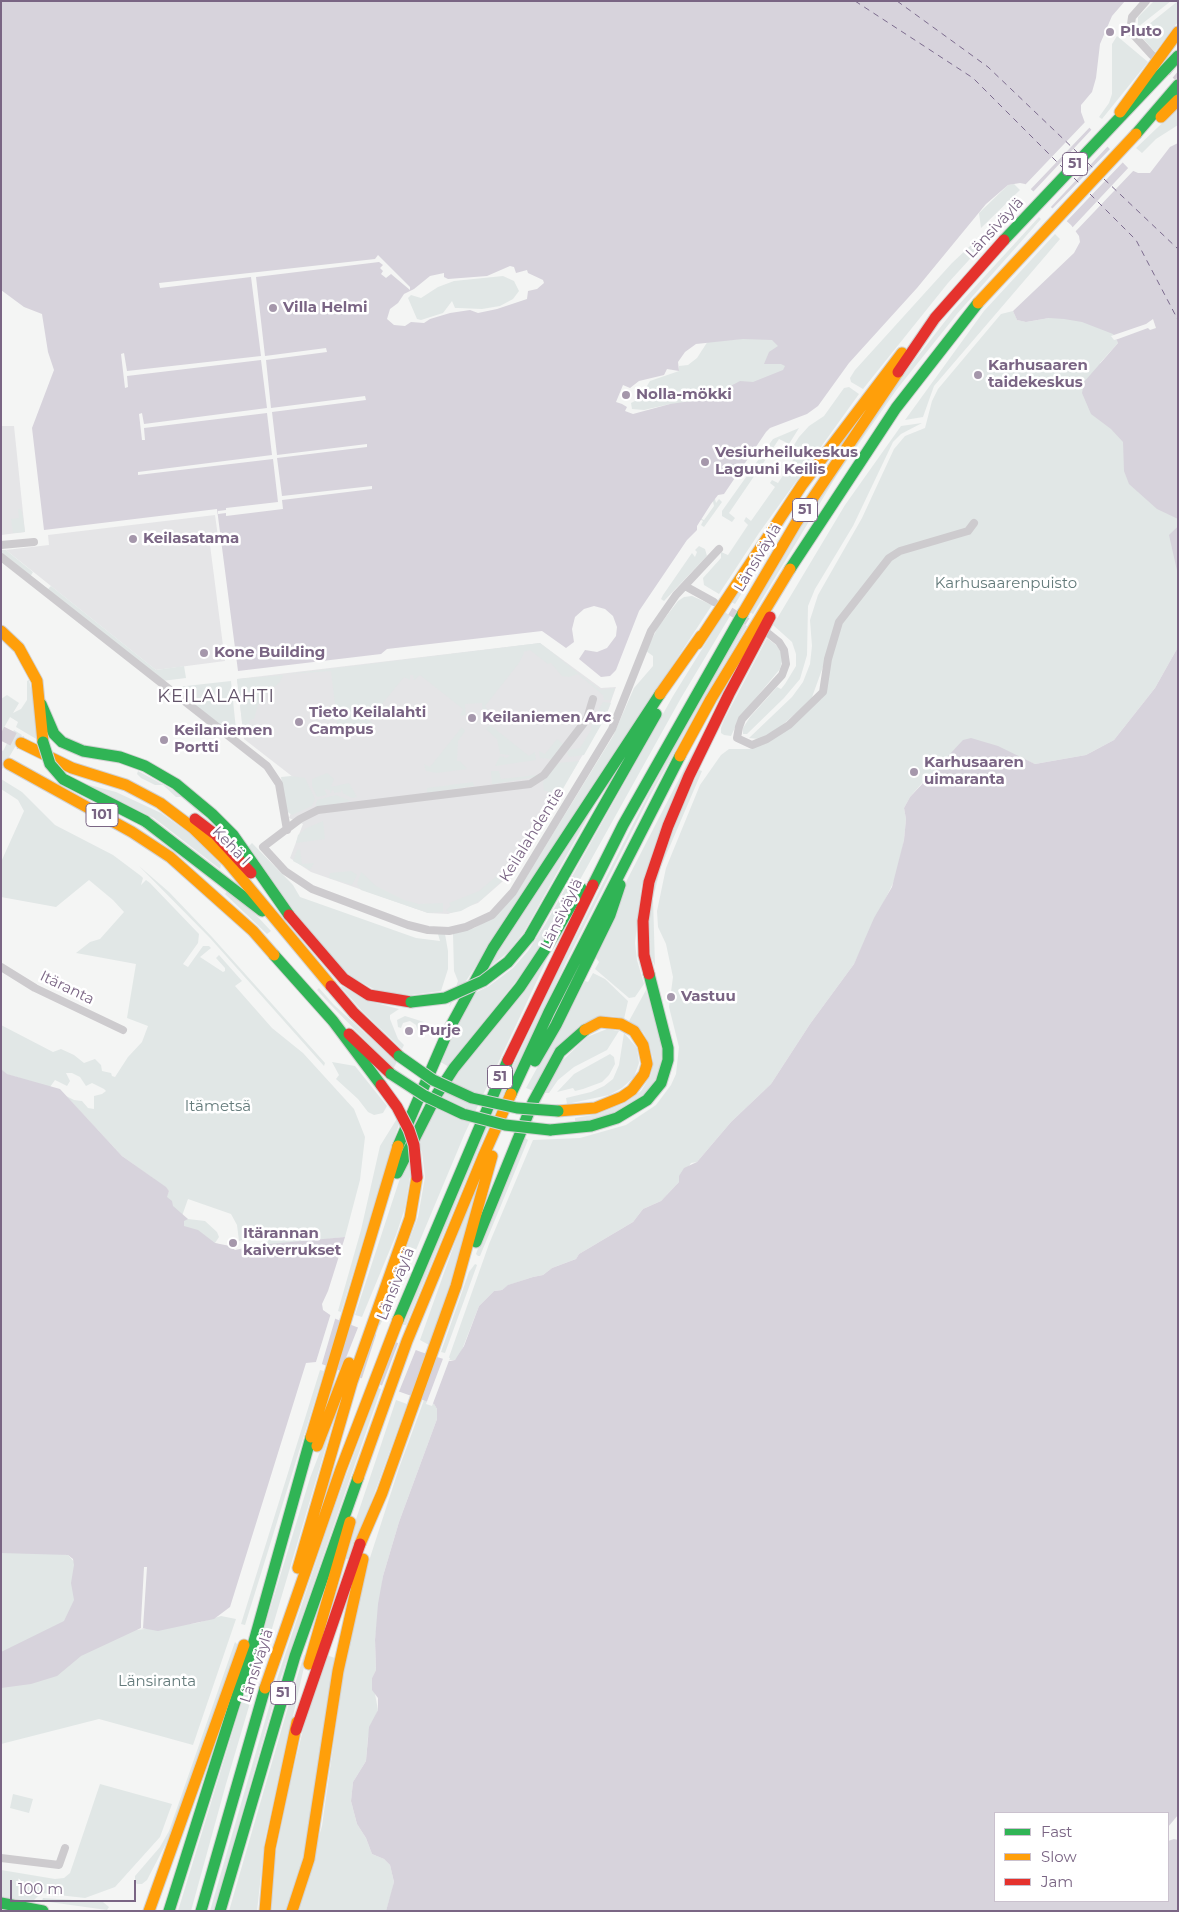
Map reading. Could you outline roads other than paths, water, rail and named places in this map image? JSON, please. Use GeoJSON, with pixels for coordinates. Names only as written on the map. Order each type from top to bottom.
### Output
{"type":"FeatureCollection","features":[{"type":"Feature","properties":{"kind":"main road"},"geometry":{"type":"LineString","coordinates":[[1114,123],[1128,98],[1178,32]]}},
{"type":"Feature","properties":{"kind":"main road","name":"Länsiväylä"},"geometry":{"type":"LineString","coordinates":[[202,1911],[246,1750],[278,1648],[391,1335],[501,1076],[574,923],[624,826],[708,671],[792,531],[847,444],[935,318],[1036,206],[1114,123],[1135,104],[1178,56]]}},
{"type":"Feature","properties":{"kind":"main road","name":"Länsiväylä"},"geometry":{"type":"LineString","coordinates":[[220,1911],[292,1665],[387,1392],[476,1174],[534,1044],[637,838],[748,635],[865,452],[922,373],[974,308],[1053,221],[1131,140],[1178,85]]}},
{"type":"Feature","properties":{"kind":"main road"},"geometry":{"type":"LineString","coordinates":[[1131,140],[1146,131],[1178,100]]}},
{"type":"Feature","properties":{"kind":"main road"},"geometry":{"type":"LineString","coordinates":[[357,1286],[362,1261],[401,1136],[457,1014],[493,948],[673,674],[701,636],[834,440],[904,350],[935,318]]}},
{"type":"Feature","properties":{"kind":"main road"},"geometry":{"type":"LineString","coordinates":[[333,1021],[352,1036],[391,1074],[424,1096],[463,1114],[505,1125],[550,1130],[591,1126],[616,1118],[637,1107],[654,1093],[660,1083],[668,1060],[666,1035],[646,966],[642,938],[644,906],[649,882],[668,826],[725,702],[815,531]]}},
{"type":"Feature","properties":{"kind":"main road"},"geometry":{"type":"LineString","coordinates":[[1,631],[19,648],[37,681],[42,704],[54,734],[62,742],[83,751],[120,757],[146,766],[195,798],[233,835],[292,919]]}},
{"type":"Feature","properties":{"kind":"main road"},"geometry":{"type":"LineString","coordinates":[[160,803],[180,809],[216,835],[292,919],[336,972],[352,986],[379,998],[411,1002],[445,998],[483,981],[508,962],[529,937],[701,636]]}},
{"type":"Feature","properties":{"kind":"main road"},"geometry":{"type":"LineString","coordinates":[[42,704],[43,742],[50,764],[63,779],[145,821],[225,880],[257,910],[272,914]]}},
{"type":"Feature","properties":{"kind":"main road","name":"Kehä I"},"geometry":{"type":"LineString","coordinates":[[20,743],[72,768],[126,785],[160,803],[209,843],[272,914],[354,1013],[399,1056],[433,1080],[472,1098],[503,1106],[558,1112],[595,1108],[622,1097],[632,1090],[644,1074],[647,1064],[646,1054],[639,1036],[628,1027],[613,1022],[592,1025],[581,1032],[560,1052],[533,1102],[502,1174],[464,1274],[456,1286]]}},
{"type":"Feature","properties":{"kind":"main road","name":"101"},"geometry":{"type":"LineString","coordinates":[[9,764],[132,832],[170,857],[253,931],[333,1021]]}},
{"type":"Feature","properties":{"kind":"main road"},"geometry":{"type":"LineString","coordinates":[[169,1911],[224,1742],[297,1492],[304,1458],[348,1314],[395,1178],[437,1094],[454,1068],[530,973],[604,851],[624,826]]}},
{"type":"Feature","properties":{"kind":"main road"},"geometry":{"type":"LineString","coordinates":[[296,1730],[364,1534],[382,1493],[456,1286],[482,1188],[498,1140],[528,1073],[559,1018],[610,915],[637,838]]}},
{"type":"Feature","properties":{"kind":"main road"},"geometry":{"type":"LineString","coordinates":[[297,1492],[348,1380],[410,1218],[417,1177],[414,1145],[409,1130],[397,1107],[333,1021]]}},
{"type":"Feature","properties":{"kind":"main road"},"geometry":{"type":"LineString","coordinates":[[278,1648],[295,1576],[348,1380]]}},
{"type":"Feature","properties":{"kind":"main road"},"geometry":{"type":"LineString","coordinates":[[265,1911],[270,1848],[316,1637],[387,1392]]}},
{"type":"Feature","properties":{"kind":"main road"},"geometry":{"type":"LineString","coordinates":[[292,1911],[309,1859],[338,1671],[348,1619],[382,1493]]}},
{"type":"Feature","properties":{"kind":"main road"},"geometry":{"type":"LineString","coordinates":[[149,1911],[245,1643],[266,1597]]}},
{"type":"Feature","properties":{"kind":"main road"},"geometry":{"type":"LineString","coordinates":[[1,1903],[42,1911]]}},
{"type":"Feature","properties":{"kind":"street"},"geometry":{"type":"LineString","coordinates":[[1146,1],[1132,17],[1130,31],[1152,55]]}},
{"type":"Feature","properties":{"kind":"street"},"geometry":{"type":"LineString","coordinates":[[769,634],[780,642],[784,650],[786,664],[782,675],[742,718],[737,738],[752,745],[767,739],[788,725],[823,692],[828,659],[839,622],[889,558],[900,551],[968,531],[974,523]]}},
{"type":"Feature","properties":{"kind":"street"},"geometry":{"type":"LineString","coordinates":[[1,545],[34,542]]}},
{"type":"Feature","properties":{"kind":"street","name":"Keilalahdentie"},"geometry":{"type":"LineString","coordinates":[[287,830],[263,848],[286,871],[312,890],[408,925],[428,930],[448,931],[466,927],[492,914],[506,901],[518,885],[606,740],[617,720],[651,632],[684,586],[719,549]]}},
{"type":"Feature","properties":{"kind":"street"},"geometry":{"type":"LineString","coordinates":[[1,557],[267,766],[279,784],[287,830],[307,815],[318,810],[530,784],[544,775],[587,719],[593,699]]}},
{"type":"Feature","properties":{"kind":"street"},"geometry":{"type":"LineString","coordinates":[[684,586],[714,602]]}},
{"type":"Feature","properties":{"kind":"street","name":"Itäranta"},"geometry":{"type":"LineString","coordinates":[[1,967],[35,988],[123,1030]]}},
{"type":"Feature","properties":{"kind":"street"},"geometry":{"type":"LineString","coordinates":[[1,1858],[59,1865],[65,1848]]}},
{"type":"Feature","properties":{"kind":"tunnel"},"geometry":{"type":"LineString","coordinates":[[1166,67],[1178,77]]}},
{"type":"Feature","properties":{"kind":"tunnel"},"geometry":{"type":"LineString","coordinates":[[720,605],[758,628]]}},
{"type":"Feature","properties":{"kind":"tunnel"},"geometry":{"type":"LineString","coordinates":[[1,733],[21,743]]}},
{"type":"Feature","properties":{"kind":"place","name":"Pluto"},"geometry":{"type":"Point","coordinates":[1110,32]}},
{"type":"Feature","properties":{"kind":"place","name":"Villa Helmi"},"geometry":{"type":"Point","coordinates":[273,308]}},
{"type":"Feature","properties":{"kind":"place","name":"Karhusaaren taidekeskus"},"geometry":{"type":"Point","coordinates":[978,375]}},
{"type":"Feature","properties":{"kind":"place","name":"Nolla-mökki"},"geometry":{"type":"Point","coordinates":[626,395]}},
{"type":"Feature","properties":{"kind":"place","name":"Vesiurheilukeskus Laguuni Keilis"},"geometry":{"type":"Point","coordinates":[705,462]}},
{"type":"Feature","properties":{"kind":"place","name":"Keilasatama"},"geometry":{"type":"Point","coordinates":[133,539]}},
{"type":"Feature","properties":{"kind":"place","name":"Kone Building"},"geometry":{"type":"Point","coordinates":[204,653]}},
{"type":"Feature","properties":{"kind":"place","name":"Keilaniemen Arc"},"geometry":{"type":"Point","coordinates":[472,718]}},
{"type":"Feature","properties":{"kind":"place","name":"Tieto Keilalahti Campus"},"geometry":{"type":"Point","coordinates":[299,722]}},
{"type":"Feature","properties":{"kind":"place","name":"Keilaniemen Portti"},"geometry":{"type":"Point","coordinates":[164,740]}},
{"type":"Feature","properties":{"kind":"place","name":"Karhusaaren uimaranta"},"geometry":{"type":"Point","coordinates":[914,772]}},
{"type":"Feature","properties":{"kind":"place","name":"Vastuu"},"geometry":{"type":"Point","coordinates":[671,997]}},
{"type":"Feature","properties":{"kind":"place","name":"Purje"},"geometry":{"type":"Point","coordinates":[409,1031]}},
{"type":"Feature","properties":{"kind":"place","name":"Itärannan kaiverrukset"},"geometry":{"type":"Point","coordinates":[233,1243]}},
{"type":"Feature","properties":{"kind":"district","name":"KEILALAHTI"},"geometry":{"type":"Point","coordinates":[216,697]}},
{"type":"Feature","properties":{"kind":"park label","name":"Karhusaarenpuisto"},"geometry":{"type":"Point","coordinates":[1006,584]}},
{"type":"Feature","properties":{"kind":"park label","name":"Itämetsä"},"geometry":{"type":"Point","coordinates":[218,1107]}},
{"type":"Feature","properties":{"kind":"park label","name":"Länsiranta"},"geometry":{"type":"Point","coordinates":[157,1682]}}]}
